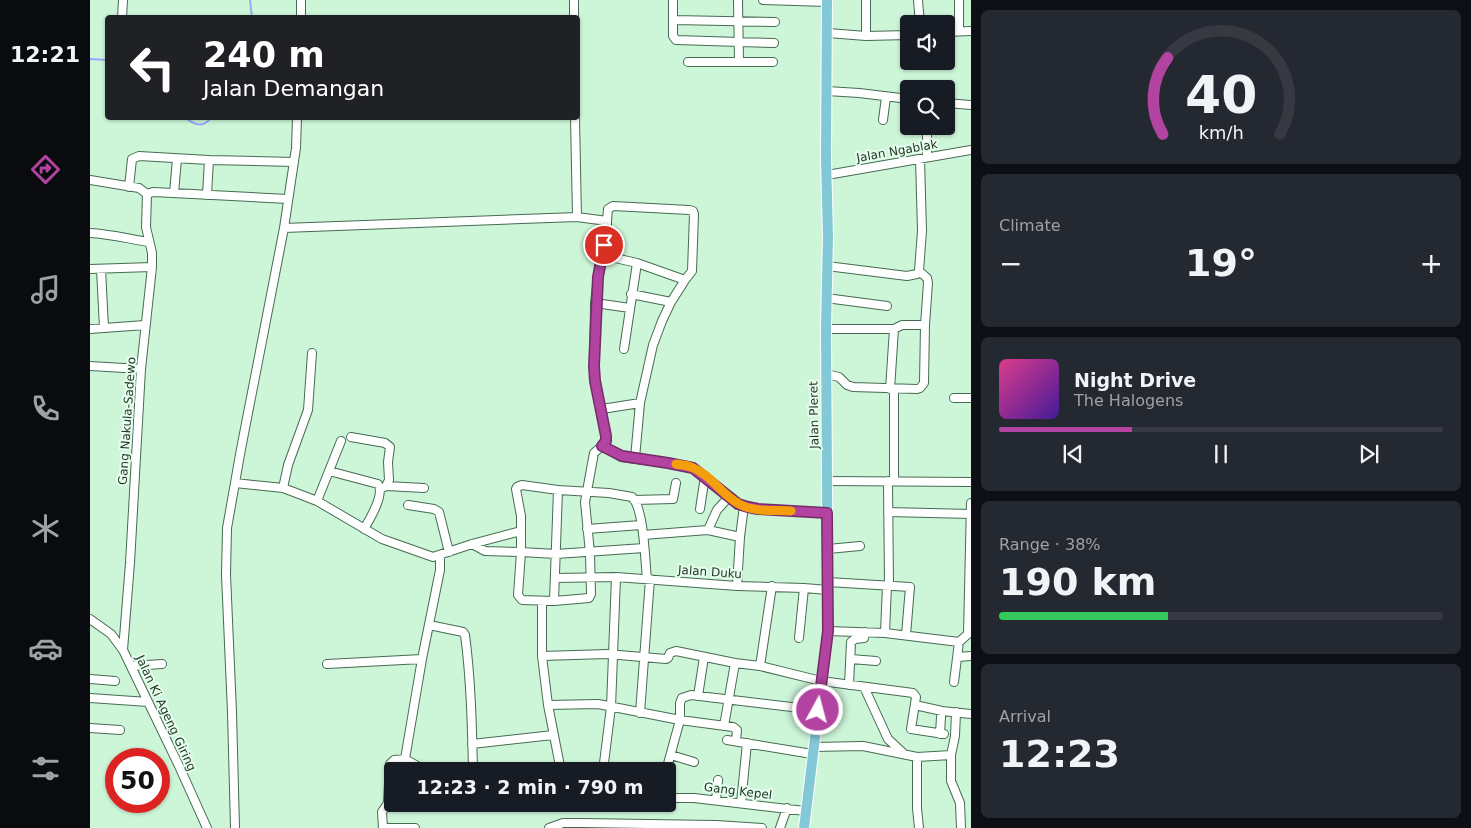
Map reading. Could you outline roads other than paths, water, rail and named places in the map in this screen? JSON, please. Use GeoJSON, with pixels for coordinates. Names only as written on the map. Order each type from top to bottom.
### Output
{"type":"FeatureCollection","features":[{"type":"Feature","properties":{"kind":"main road","name":"Jalan Pleret"},"geometry":{"type":"LineString","coordinates":[[804,828],[828,631],[826,298],[831,33],[827,1]]}},
{"type":"Feature","properties":{"kind":"street"},"geometry":{"type":"LineString","coordinates":[[122,0],[122,15]]}},
{"type":"Feature","properties":{"kind":"street"},"geometry":{"type":"LineString","coordinates":[[301,0],[301,15]]}},
{"type":"Feature","properties":{"kind":"street"},"geometry":{"type":"LineString","coordinates":[[574,0],[574,15]]}},
{"type":"Feature","properties":{"kind":"street"},"geometry":{"type":"LineString","coordinates":[[673,0],[673,36],[676,40],[774,43]]}},
{"type":"Feature","properties":{"kind":"street"},"geometry":{"type":"LineString","coordinates":[[738,0],[739,62]]}},
{"type":"Feature","properties":{"kind":"street"},"geometry":{"type":"LineString","coordinates":[[763,0],[827,1]]}},
{"type":"Feature","properties":{"kind":"street"},"geometry":{"type":"LineString","coordinates":[[866,0],[866,36]]}},
{"type":"Feature","properties":{"kind":"street"},"geometry":{"type":"LineString","coordinates":[[918,0],[919,15]]}},
{"type":"Feature","properties":{"kind":"street"},"geometry":{"type":"LineString","coordinates":[[959,0],[959,31]]}},
{"type":"Feature","properties":{"kind":"street"},"geometry":{"type":"LineString","coordinates":[[673,20],[775,22]]}},
{"type":"Feature","properties":{"kind":"street"},"geometry":{"type":"LineString","coordinates":[[955,31],[971,31]]}},
{"type":"Feature","properties":{"kind":"street"},"geometry":{"type":"LineString","coordinates":[[831,33],[866,36],[900,35]]}},
{"type":"Feature","properties":{"kind":"street"},"geometry":{"type":"LineString","coordinates":[[688,62],[773,62]]}},
{"type":"Feature","properties":{"kind":"street"},"geometry":{"type":"LineString","coordinates":[[829,91],[900,99]]}},
{"type":"Feature","properties":{"kind":"street"},"geometry":{"type":"LineString","coordinates":[[883,120],[886,97]]}},
{"type":"Feature","properties":{"kind":"street"},"geometry":{"type":"LineString","coordinates":[[955,104],[971,105]]}},
{"type":"Feature","properties":{"kind":"street"},"geometry":{"type":"LineString","coordinates":[[235,828],[226,558],[227,528],[284,228],[296,148],[297,120]]}},
{"type":"Feature","properties":{"kind":"street"},"geometry":{"type":"LineString","coordinates":[[575,120],[577,217]]}},
{"type":"Feature","properties":{"kind":"street"},"geometry":{"type":"LineString","coordinates":[[827,266],[907,276],[917,274],[919,271],[922,231],[926,135]]}},
{"type":"Feature","properties":{"kind":"street","name":"Jalan Ngablak"},"geometry":{"type":"LineString","coordinates":[[827,175],[971,150]]}},
{"type":"Feature","properties":{"kind":"street"},"geometry":{"type":"LineString","coordinates":[[129,187],[132,159],[139,156],[177,159],[294,162]]}},
{"type":"Feature","properties":{"kind":"street"},"geometry":{"type":"LineString","coordinates":[[174,193],[177,159]]}},
{"type":"Feature","properties":{"kind":"street"},"geometry":{"type":"LineString","coordinates":[[207,195],[209,160]]}},
{"type":"Feature","properties":{"kind":"street"},"geometry":{"type":"LineString","coordinates":[[90,180],[142,189],[147,194],[154,192],[288,199]]}},
{"type":"Feature","properties":{"kind":"street","name":"Gang Nakula-Sadewo"},"geometry":{"type":"LineString","coordinates":[[123,650],[141,369],[152,267],[152,253],[146,227],[147,194]]}},
{"type":"Feature","properties":{"kind":"street"},"geometry":{"type":"LineString","coordinates":[[635,458],[640,403],[654,345],[671,302],[690,275],[692,268],[693,211],[612,206],[608,209],[607,234],[598,272],[594,366],[606,439],[605,443],[594,453],[586,492],[585,502],[591,577],[591,594],[589,598],[554,601],[522,600],[519,598],[521,516],[516,492],[517,487],[522,485],[558,490],[586,492],[628,496],[638,506],[648,579],[640,714]]}},
{"type":"Feature","properties":{"kind":"street"},"geometry":{"type":"LineString","coordinates":[[284,228],[577,217],[607,221]]}},
{"type":"Feature","properties":{"kind":"street"},"geometry":{"type":"LineString","coordinates":[[90,233],[108,234],[149,242]]}},
{"type":"Feature","properties":{"kind":"street"},"geometry":{"type":"LineString","coordinates":[[602,256],[637,263],[685,280]]}},
{"type":"Feature","properties":{"kind":"street"},"geometry":{"type":"LineString","coordinates":[[624,349],[637,263]]}},
{"type":"Feature","properties":{"kind":"street"},"geometry":{"type":"LineString","coordinates":[[90,268],[152,267]]}},
{"type":"Feature","properties":{"kind":"street"},"geometry":{"type":"LineString","coordinates":[[101,269],[104,328]]}},
{"type":"Feature","properties":{"kind":"street"},"geometry":{"type":"LineString","coordinates":[[826,374],[839,377],[847,385],[853,387],[917,389],[922,386],[924,383],[928,283],[927,278],[919,271]]}},
{"type":"Feature","properties":{"kind":"street"},"geometry":{"type":"LineString","coordinates":[[631,294],[671,302]]}},
{"type":"Feature","properties":{"kind":"street"},"geometry":{"type":"LineString","coordinates":[[826,298],[887,306]]}},
{"type":"Feature","properties":{"kind":"street"},"geometry":{"type":"LineString","coordinates":[[596,304],[630,308]]}},
{"type":"Feature","properties":{"kind":"street"},"geometry":{"type":"LineString","coordinates":[[90,328],[145,325]]}},
{"type":"Feature","properties":{"kind":"street"},"geometry":{"type":"LineString","coordinates":[[826,330],[894,329],[902,325],[925,325]]}},
{"type":"Feature","properties":{"kind":"street"},"geometry":{"type":"LineString","coordinates":[[885,633],[888,585],[888,512],[891,481],[894,329]]}},
{"type":"Feature","properties":{"kind":"street"},"geometry":{"type":"LineString","coordinates":[[283,488],[288,465],[308,410],[312,353]]}},
{"type":"Feature","properties":{"kind":"street"},"geometry":{"type":"LineString","coordinates":[[90,366],[141,369]]}},
{"type":"Feature","properties":{"kind":"street"},"geometry":{"type":"LineString","coordinates":[[954,398],[971,398]]}},
{"type":"Feature","properties":{"kind":"street"},"geometry":{"type":"LineString","coordinates":[[602,409],[640,403]]}},
{"type":"Feature","properties":{"kind":"street"},"geometry":{"type":"LineString","coordinates":[[350,438],[386,442],[390,447],[388,462],[389,480],[383,487],[375,509],[364,529]]}},
{"type":"Feature","properties":{"kind":"street"},"geometry":{"type":"LineString","coordinates":[[317,501],[341,441]]}},
{"type":"Feature","properties":{"kind":"street"},"geometry":{"type":"LineString","coordinates":[[602,446],[617,455],[689,466],[705,476],[729,497],[744,506],[758,509],[827,513]]}},
{"type":"Feature","properties":{"kind":"street"},"geometry":{"type":"LineString","coordinates":[[329,471],[383,487],[424,488]]}},
{"type":"Feature","properties":{"kind":"street"},"geometry":{"type":"LineString","coordinates":[[700,509],[705,476]]}},
{"type":"Feature","properties":{"kind":"street"},"geometry":{"type":"LineString","coordinates":[[827,481],[971,482]]}},
{"type":"Feature","properties":{"kind":"street"},"geometry":{"type":"LineString","coordinates":[[235,483],[283,488],[317,501],[382,539],[433,557],[521,531]]}},
{"type":"Feature","properties":{"kind":"street"},"geometry":{"type":"LineString","coordinates":[[634,500],[673,499],[676,483]]}},
{"type":"Feature","properties":{"kind":"street"},"geometry":{"type":"LineString","coordinates":[[554,601],[558,490]]}},
{"type":"Feature","properties":{"kind":"street"},"geometry":{"type":"LineString","coordinates":[[708,530],[717,510],[729,497]]}},
{"type":"Feature","properties":{"kind":"street"},"geometry":{"type":"LineString","coordinates":[[954,682],[959,642],[968,634],[971,503]]}},
{"type":"Feature","properties":{"kind":"street"},"geometry":{"type":"LineString","coordinates":[[408,505],[434,509],[439,512],[449,552]]}},
{"type":"Feature","properties":{"kind":"street"},"geometry":{"type":"LineString","coordinates":[[737,586],[744,506]]}},
{"type":"Feature","properties":{"kind":"street"},"geometry":{"type":"LineString","coordinates":[[888,512],[971,514]]}},
{"type":"Feature","properties":{"kind":"street"},"geometry":{"type":"LineString","coordinates":[[587,529],[641,525]]}},
{"type":"Feature","properties":{"kind":"street"},"geometry":{"type":"LineString","coordinates":[[643,534],[708,530],[740,537]]}},
{"type":"Feature","properties":{"kind":"street"},"geometry":{"type":"LineString","coordinates":[[472,544],[485,552],[556,554],[644,548]]}},
{"type":"Feature","properties":{"kind":"street"},"geometry":{"type":"LineString","coordinates":[[828,548],[860,546]]}},
{"type":"Feature","properties":{"kind":"street"},"geometry":{"type":"LineString","coordinates":[[405,759],[440,570],[440,556]]}},
{"type":"Feature","properties":{"kind":"street"},"geometry":{"type":"LineString","coordinates":[[604,762],[611,707],[616,577]]}},
{"type":"Feature","properties":{"kind":"street","name":"Jalan Duku"},"geometry":{"type":"LineString","coordinates":[[555,578],[616,577],[737,586],[804,588],[888,585],[910,587],[906,635]]}},
{"type":"Feature","properties":{"kind":"street"},"geometry":{"type":"LineString","coordinates":[[760,666],[772,586]]}},
{"type":"Feature","properties":{"kind":"street"},"geometry":{"type":"LineString","coordinates":[[799,638],[804,588]]}},
{"type":"Feature","properties":{"kind":"street"},"geometry":{"type":"LineString","coordinates":[[542,601],[542,656],[548,706],[559,762]]}},
{"type":"Feature","properties":{"kind":"street","name":"Jalan Ki Ageng Giring"},"geometry":{"type":"LineString","coordinates":[[90,619],[111,634],[132,666],[207,828]]}},
{"type":"Feature","properties":{"kind":"street"},"geometry":{"type":"LineString","coordinates":[[429,625],[463,632],[465,635],[469,668],[473,762]]}},
{"type":"Feature","properties":{"kind":"street"},"geometry":{"type":"LineString","coordinates":[[828,631],[885,633],[959,642]]}},
{"type":"Feature","properties":{"kind":"street"},"geometry":{"type":"LineString","coordinates":[[849,685],[851,642],[855,639],[864,638],[865,632]]}},
{"type":"Feature","properties":{"kind":"street"},"geometry":{"type":"LineString","coordinates":[[542,656],[613,655],[666,659],[670,653],[676,651],[849,685],[913,693],[916,697],[911,729],[942,734],[941,717]]}},
{"type":"Feature","properties":{"kind":"street"},"geometry":{"type":"LineString","coordinates":[[958,657],[971,656]]}},
{"type":"Feature","properties":{"kind":"street"},"geometry":{"type":"LineString","coordinates":[[698,696],[704,657]]}},
{"type":"Feature","properties":{"kind":"street"},"geometry":{"type":"LineString","coordinates":[[327,664],[422,659]]}},
{"type":"Feature","properties":{"kind":"street"},"geometry":{"type":"LineString","coordinates":[[850,659],[876,660]]}},
{"type":"Feature","properties":{"kind":"street"},"geometry":{"type":"LineString","coordinates":[[724,726],[734,663]]}},
{"type":"Feature","properties":{"kind":"street"},"geometry":{"type":"LineString","coordinates":[[132,666],[162,664]]}},
{"type":"Feature","properties":{"kind":"street"},"geometry":{"type":"LineString","coordinates":[[90,679],[116,681]]}},
{"type":"Feature","properties":{"kind":"street"},"geometry":{"type":"LineString","coordinates":[[864,687],[888,739],[906,755]]}},
{"type":"Feature","properties":{"kind":"street"},"geometry":{"type":"LineString","coordinates":[[669,762],[680,720],[682,698],[691,695],[818,710]]}},
{"type":"Feature","properties":{"kind":"street"},"geometry":{"type":"LineString","coordinates":[[90,698],[148,702]]}},
{"type":"Feature","properties":{"kind":"street"},"geometry":{"type":"LineString","coordinates":[[548,706],[598,704],[640,714],[733,727],[737,730],[736,741]]}},
{"type":"Feature","properties":{"kind":"street"},"geometry":{"type":"LineString","coordinates":[[915,705],[942,711],[971,714]]}},
{"type":"Feature","properties":{"kind":"street"},"geometry":{"type":"LineString","coordinates":[[956,712],[955,736],[951,755],[952,781],[960,803],[961,828]]}},
{"type":"Feature","properties":{"kind":"street"},"geometry":{"type":"LineString","coordinates":[[90,728],[120,730]]}},
{"type":"Feature","properties":{"kind":"street"},"geometry":{"type":"LineString","coordinates":[[472,744],[553,735]]}},
{"type":"Feature","properties":{"kind":"street"},"geometry":{"type":"LineString","coordinates":[[727,740],[812,750],[863,746],[917,757],[951,755]]}},
{"type":"Feature","properties":{"kind":"street"},"geometry":{"type":"LineString","coordinates":[[740,803],[747,743]]}},
{"type":"Feature","properties":{"kind":"street"},"geometry":{"type":"LineString","coordinates":[[671,755],[694,762]]}},
{"type":"Feature","properties":{"kind":"street"},"geometry":{"type":"LineString","coordinates":[[917,757],[919,828]]}},
{"type":"Feature","properties":{"kind":"street"},"geometry":{"type":"LineString","coordinates":[[410,762],[405,759],[394,760],[390,764],[388,803],[382,812],[383,828],[415,828]]}},
{"type":"Feature","properties":{"kind":"street"},"geometry":{"type":"LineString","coordinates":[[716,800],[718,780]]}},
{"type":"Feature","properties":{"kind":"street","name":"Gang Kepel"},"geometry":{"type":"LineString","coordinates":[[676,798],[716,800],[805,811]]}},
{"type":"Feature","properties":{"kind":"street"},"geometry":{"type":"LineString","coordinates":[[780,828],[787,808]]}},
{"type":"Feature","properties":{"kind":"street"},"geometry":{"type":"LineString","coordinates":[[549,828],[563,823],[618,826],[716,825],[762,828]]}},
{"type":"Feature","properties":{"kind":"waterway"},"geometry":{"type":"LineString","coordinates":[[250,0],[252,15]]}},
{"type":"Feature","properties":{"kind":"waterway"},"geometry":{"type":"LineString","coordinates":[[90,59],[105,60]]}},
{"type":"Feature","properties":{"kind":"waterway"},"geometry":{"type":"LineString","coordinates":[[189,120],[199,124],[209,120]]}}]}
